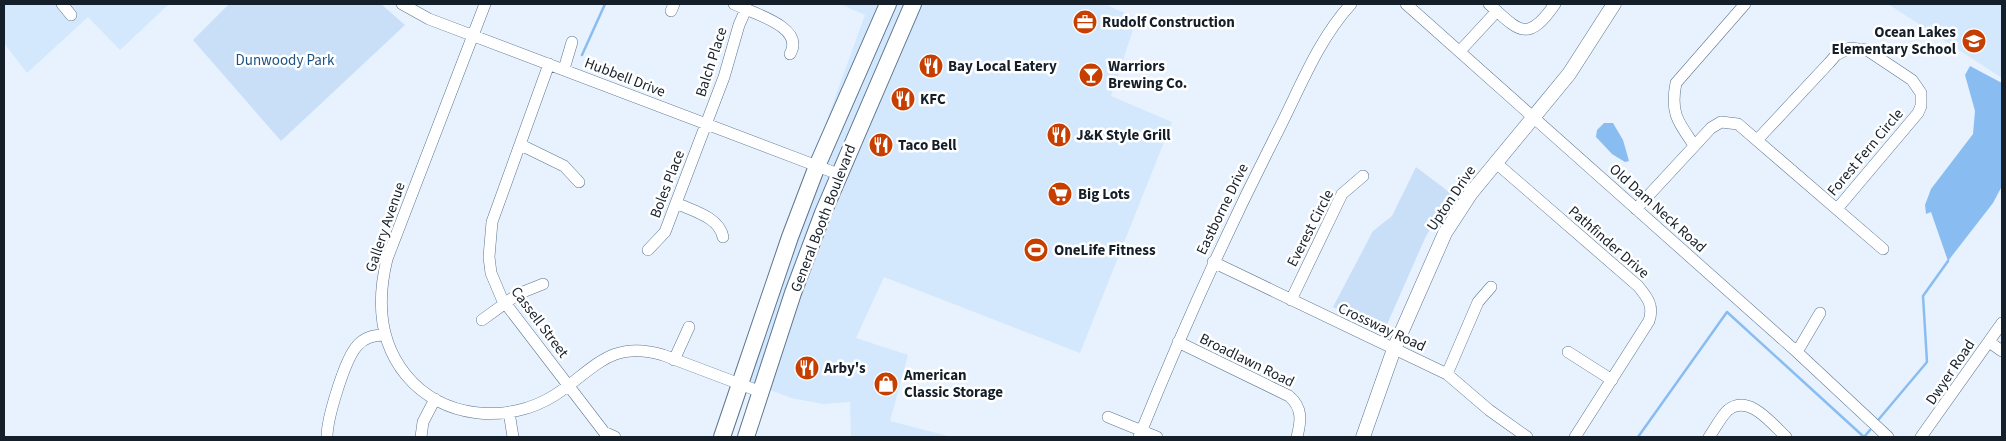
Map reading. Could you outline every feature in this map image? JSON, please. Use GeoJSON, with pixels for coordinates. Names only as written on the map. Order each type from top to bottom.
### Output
{"type":"FeatureCollection","features":[{"type":"Feature","properties":{"kind":"highway","name":"General Booth Boulevard"},"geometry":{"type":"LineString","coordinates":[[722,437],[781,261],[817,166],[888,4]]}},
{"type":"Feature","properties":{"kind":"highway","name":"General Booth Boulevard"},"geometry":{"type":"LineString","coordinates":[[746,437],[794,293],[838,174],[913,4]]}},
{"type":"Feature","properties":{"kind":"main road","name":"Upton Drive"},"geometry":{"type":"LineString","coordinates":[[1363,437],[1394,349],[1444,233],[1471,192],[1586,51],[1614,4]]}},
{"type":"Feature","properties":{"kind":"street"},"geometry":{"type":"LineString","coordinates":[[62,4],[71,15]]}},
{"type":"Feature","properties":{"kind":"street","name":"Hubbell Drive"},"geometry":{"type":"LineString","coordinates":[[402,4],[429,19],[838,174]]}},
{"type":"Feature","properties":{"kind":"street","name":"Gallery Avenue"},"geometry":{"type":"LineString","coordinates":[[485,4],[387,260],[381,291],[381,313],[385,335],[401,368],[418,386],[435,399],[448,406],[475,413],[509,412],[539,404],[595,364],[615,354],[638,350],[652,352],[761,392]]}},
{"type":"Feature","properties":{"kind":"street"},"geometry":{"type":"LineString","coordinates":[[734,4],[790,33],[794,44],[790,54]]}},
{"type":"Feature","properties":{"kind":"street","name":"Eastborne Drive"},"geometry":{"type":"LineString","coordinates":[[1140,434],[1213,262],[1323,41],[1351,4]]}},
{"type":"Feature","properties":{"kind":"street","name":"Old Dam Neck Road"},"geometry":{"type":"LineString","coordinates":[[1406,4],[1797,352],[1888,437]]}},
{"type":"Feature","properties":{"kind":"street"},"geometry":{"type":"LineString","coordinates":[[1460,51],[1493,7],[1517,29],[1526,31],[1533,28],[1555,4]]}},
{"type":"Feature","properties":{"kind":"street"},"geometry":{"type":"LineString","coordinates":[[1694,145],[1676,119],[1673,99],[1676,83],[1744,4]]}},
{"type":"Feature","properties":{"kind":"street","name":"Balch Place"},"geometry":{"type":"LineString","coordinates":[[706,124],[746,9]]}},
{"type":"Feature","properties":{"kind":"street"},"geometry":{"type":"LineString","coordinates":[[564,70],[572,42]]}},
{"type":"Feature","properties":{"kind":"street","name":"Forest Fern Circle"},"geometry":{"type":"LineString","coordinates":[[1758,139],[1829,63],[1844,50],[1857,48],[1867,50],[1912,80],[1921,93],[1921,106],[1918,113],[1837,209]]}},
{"type":"Feature","properties":{"kind":"street","name":"Cassell Street"},"geometry":{"type":"LineString","coordinates":[[549,64],[492,222],[488,244],[491,273],[504,304],[604,432],[615,437]]}},
{"type":"Feature","properties":{"kind":"street"},"geometry":{"type":"LineString","coordinates":[[1636,209],[1710,128],[1728,121],[1738,124],[1758,139],[1883,250]]}},
{"type":"Feature","properties":{"kind":"street","name":"Boles Place"},"geometry":{"type":"LineString","coordinates":[[648,250],[664,232],[706,124]]}},
{"type":"Feature","properties":{"kind":"street"},"geometry":{"type":"LineString","coordinates":[[521,145],[564,166],[579,182]]}},
{"type":"Feature","properties":{"kind":"street","name":"Pathfinder Drive"},"geometry":{"type":"LineString","coordinates":[[1495,162],[1638,286],[1650,301],[1649,322],[1575,437]]}},
{"type":"Feature","properties":{"kind":"street","name":"Everest Circle"},"geometry":{"type":"LineString","coordinates":[[1291,300],[1342,194],[1363,176]]}},
{"type":"Feature","properties":{"kind":"street"},"geometry":{"type":"LineString","coordinates":[[676,203],[713,220],[721,229],[723,237]]}},
{"type":"Feature","properties":{"kind":"street","name":"Crossway Road"},"geometry":{"type":"LineString","coordinates":[[1213,262],[1447,374],[1489,410],[1527,437]]}},
{"type":"Feature","properties":{"kind":"street"},"geometry":{"type":"LineString","coordinates":[[482,320],[529,288],[543,284]]}},
{"type":"Feature","properties":{"kind":"street"},"geometry":{"type":"LineString","coordinates":[[1447,374],[1478,302],[1491,287]]}},
{"type":"Feature","properties":{"kind":"street"},"geometry":{"type":"LineString","coordinates":[[1797,352],[1820,313]]}},
{"type":"Feature","properties":{"kind":"street","name":"Dwyer Road"},"geometry":{"type":"LineString","coordinates":[[1921,437],[2002,323]]}},
{"type":"Feature","properties":{"kind":"street"},"geometry":{"type":"LineString","coordinates":[[674,360],[689,327]]}},
{"type":"Feature","properties":{"kind":"street"},"geometry":{"type":"LineString","coordinates":[[327,437],[331,408],[353,350],[367,338],[385,335]]}},
{"type":"Feature","properties":{"kind":"street","name":"Broadlawn Road"},"geometry":{"type":"LineString","coordinates":[[1178,342],[1289,396],[1298,406],[1301,414],[1297,437]]}},
{"type":"Feature","properties":{"kind":"street"},"geometry":{"type":"LineString","coordinates":[[1989,342],[2002,351]]}},
{"type":"Feature","properties":{"kind":"street"},"geometry":{"type":"LineString","coordinates":[[1568,352],[1612,380]]}},
{"type":"Feature","properties":{"kind":"street"},"geometry":{"type":"LineString","coordinates":[[420,437],[423,422],[435,399]]}},
{"type":"Feature","properties":{"kind":"street"},"geometry":{"type":"LineString","coordinates":[[1709,437],[1726,411],[1736,406],[1744,405],[1756,409],[1786,437]]}},
{"type":"Feature","properties":{"kind":"street"},"geometry":{"type":"LineString","coordinates":[[509,412],[513,437]]}},
{"type":"Feature","properties":{"kind":"street"},"geometry":{"type":"LineString","coordinates":[[1108,417],[1140,434],[1157,437]]}},
{"type":"Feature","properties":{"kind":"shaded area"},"geometry":{"type":"Polygon","coordinates":[[[4,4],[169,4],[120,50],[88,17],[27,73],[4,43],[4,4]]]}},
{"type":"Feature","properties":{"kind":"shaded area"},"geometry":{"type":"Polygon","coordinates":[[[840,4],[1104,4],[1137,18],[1111,96],[1172,122],[1080,353],[884,277],[856,338],[908,355],[890,421],[952,437],[851,437],[850,402],[823,404],[791,398],[734,376],[865,15],[840,4]]]}},
{"type":"Feature","properties":{"kind":"shaded area","name":"Ocean Lakes Elementary School"},"geometry":{"type":"Polygon","coordinates":[[[1888,4],[2002,4],[2002,78],[1888,4]]]}},
{"type":"Feature","properties":{"kind":"green space","name":"Dunwoody Park"},"geometry":{"type":"Polygon","coordinates":[[[229,4],[381,4],[405,25],[281,141],[193,40],[229,4]]]}},
{"type":"Feature","properties":{"kind":"green space"},"geometry":{"type":"Polygon","coordinates":[[[1416,167],[1453,195],[1426,236],[1385,329],[1381,331],[1333,307],[1373,231],[1392,216],[1416,167]]]}},
{"type":"Feature","properties":{"kind":"water"},"geometry":{"type":"Polygon","coordinates":[[[1970,66],[2002,83],[2002,186],[1993,203],[1948,261],[1931,212],[1926,214],[1925,205],[1931,189],[1973,134],[1975,111],[1965,75],[1970,66]]]}},
{"type":"Feature","properties":{"kind":"water"},"geometry":{"type":"Polygon","coordinates":[[[1604,123],[1613,123],[1623,140],[1629,161],[1625,162],[1612,154],[1596,137],[1597,130],[1604,123]]]}},
{"type":"Feature","properties":{"kind":"waterway"},"geometry":{"type":"LineString","coordinates":[[582,55],[605,4]]}},
{"type":"Feature","properties":{"kind":"waterway"},"geometry":{"type":"LineString","coordinates":[[1879,419],[1927,362],[1923,296],[1948,261]]}},
{"type":"Feature","properties":{"kind":"waterway"},"geometry":{"type":"LineString","coordinates":[[1638,437],[1727,312],[1864,437],[1870,430]]}},
{"type":"Feature","properties":{"kind":"place","name":"Rudolf Construction"},"geometry":{"type":"Point","coordinates":[1085,22]}},
{"type":"Feature","properties":{"kind":"place","name":"Ocean Lakes Elementary School"},"geometry":{"type":"Point","coordinates":[1974,41]}},
{"type":"Feature","properties":{"kind":"place","name":"Bay Local Eatery"},"geometry":{"type":"Point","coordinates":[931,66]}},
{"type":"Feature","properties":{"kind":"place","name":"Warriors Brewing Co."},"geometry":{"type":"Point","coordinates":[1091,75]}},
{"type":"Feature","properties":{"kind":"place","name":"KFC"},"geometry":{"type":"Point","coordinates":[903,99]}},
{"type":"Feature","properties":{"kind":"place","name":"J&K Style Grill"},"geometry":{"type":"Point","coordinates":[1059,135]}},
{"type":"Feature","properties":{"kind":"place","name":"Taco Bell"},"geometry":{"type":"Point","coordinates":[881,145]}},
{"type":"Feature","properties":{"kind":"place","name":"Big Lots"},"geometry":{"type":"Point","coordinates":[1060,194]}},
{"type":"Feature","properties":{"kind":"place","name":"OneLife Fitness"},"geometry":{"type":"Point","coordinates":[1036,250]}},
{"type":"Feature","properties":{"kind":"place","name":"Arby's"},"geometry":{"type":"Point","coordinates":[807,368]}},
{"type":"Feature","properties":{"kind":"place","name":"American Classic Storage"},"geometry":{"type":"Point","coordinates":[886,384]}}]}
